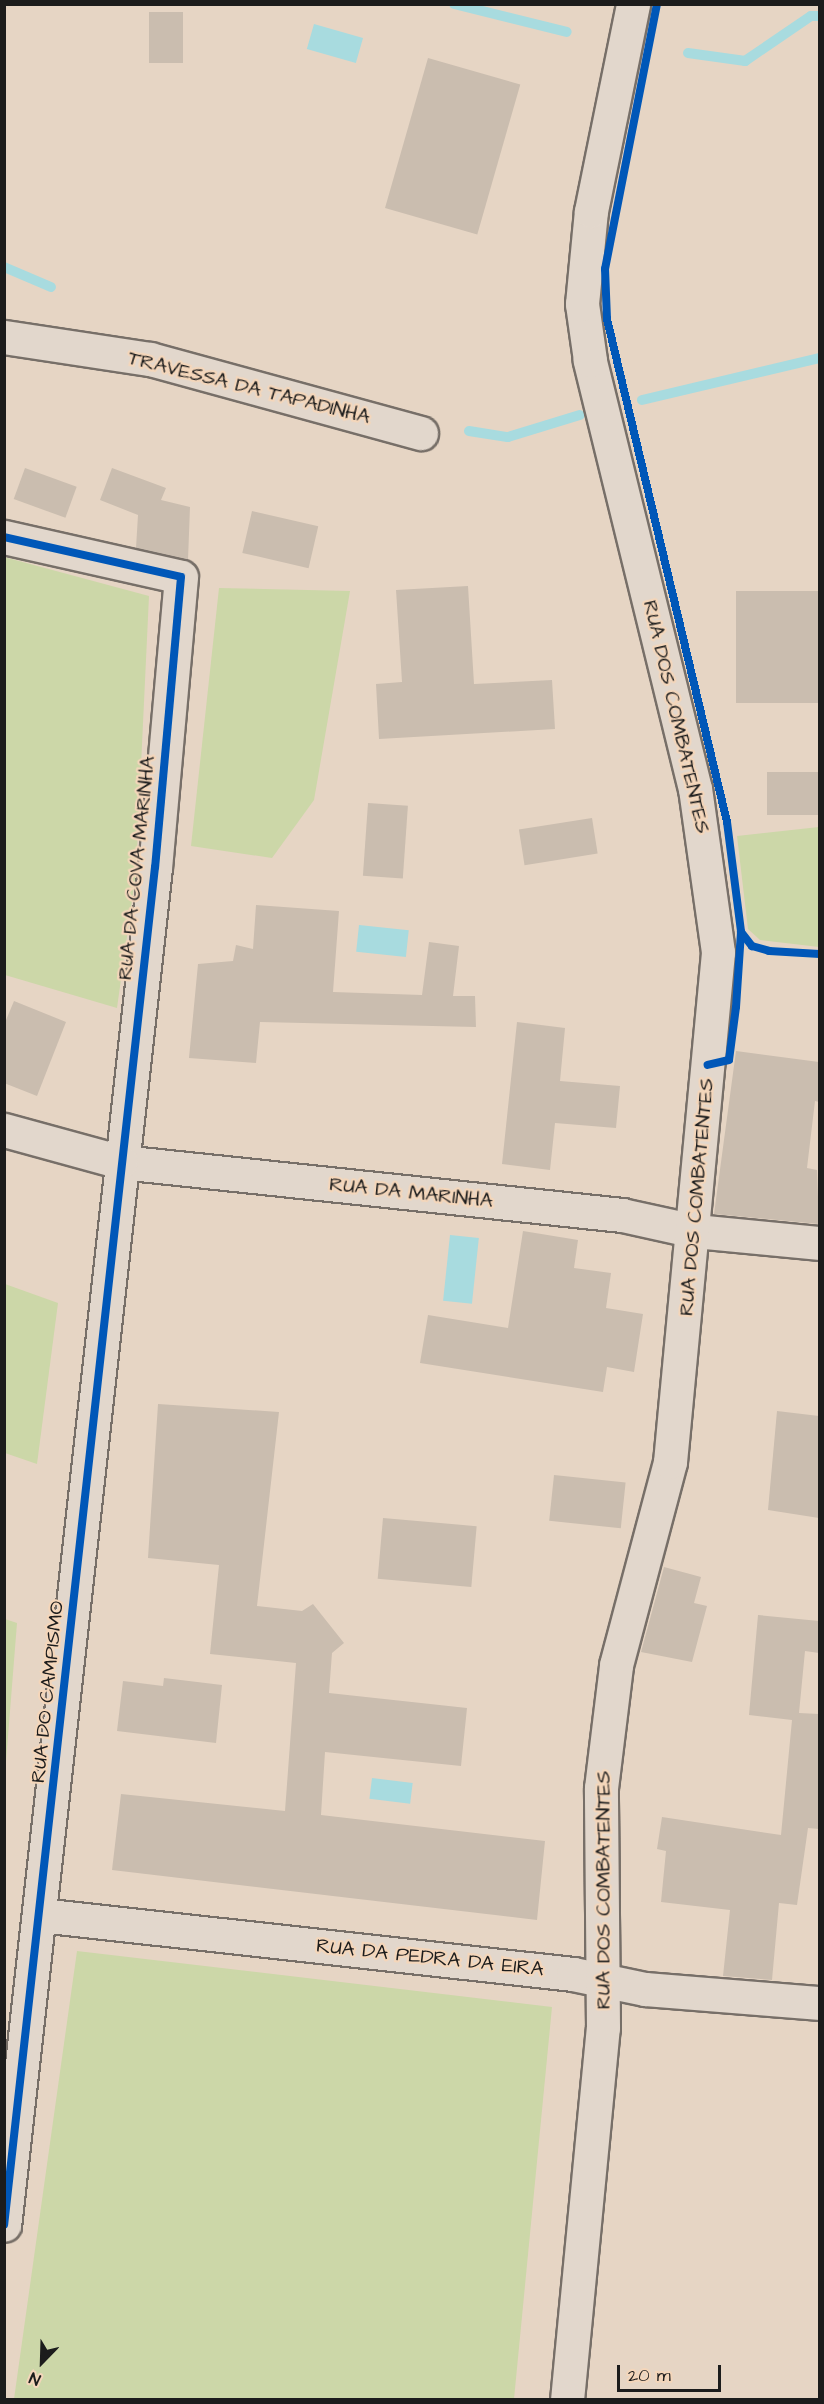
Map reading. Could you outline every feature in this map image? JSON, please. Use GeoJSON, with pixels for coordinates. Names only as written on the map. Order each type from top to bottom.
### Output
{"type":"FeatureCollection","features":[{"type":"Feature","properties":{"kind":"street","name":"RUA DOS COMBATENTES"},"geometry":{"type":"LineString","coordinates":[[567,2400],[605,1980],[601,1788],[616,1665],[670,1462],[695,1231],[718,952],[713,891],[695,789],[590,360],[582,304],[591,211],[633,4]]}},
{"type":"Feature","properties":{"kind":"street","name":"TRAVESSA DA TAPADINHA"},"geometry":{"type":"LineString","coordinates":[[4,337],[150,359],[421,433]]}},
{"type":"Feature","properties":{"kind":"street","name":"RUA DA COVA MARINHA"},"geometry":{"type":"LineString","coordinates":[[4,537],[181,577],[121,1162]]}},
{"type":"Feature","properties":{"kind":"street","name":"RUA DA MARINHA"},"geometry":{"type":"LineString","coordinates":[[4,1130],[121,1162],[631,1216],[695,1231],[819,1243]]}},
{"type":"Feature","properties":{"kind":"street","name":"RUA DO CAMPISMO"},"geometry":{"type":"LineString","coordinates":[[4,2225],[40,1915],[121,1162]]}},
{"type":"Feature","properties":{"kind":"street","name":"RUA DA PEDRA DA EIRA"},"geometry":{"type":"LineString","coordinates":[[40,1915],[605,1980],[645,1989],[819,2003]]}},
{"type":"Feature","properties":{"kind":"green space"},"geometry":{"type":"Polygon","coordinates":[[[4,557],[149,596],[136,872],[117,1008],[5,975],[4,557]]]}},
{"type":"Feature","properties":{"kind":"green space"},"geometry":{"type":"Polygon","coordinates":[[[219,588],[350,591],[314,800],[272,858],[191,846],[219,588]]]}},
{"type":"Feature","properties":{"kind":"green space"},"geometry":{"type":"Polygon","coordinates":[[[819,827],[819,947],[760,940],[748,929],[737,836],[819,827]]]}},
{"type":"Feature","properties":{"kind":"green space"},"geometry":{"type":"Polygon","coordinates":[[[5,1284],[58,1303],[37,1464],[5,1453],[5,1284]]]}},
{"type":"Feature","properties":{"kind":"green space"},"geometry":{"type":"Polygon","coordinates":[[[4,1619],[17,1623],[5,1774],[4,1619]]]}},
{"type":"Feature","properties":{"kind":"green space"},"geometry":{"type":"Polygon","coordinates":[[[77,1951],[552,2007],[514,2399],[14,2399],[77,1951]]]}},
{"type":"Feature","properties":{"kind":"water"},"geometry":{"type":"Polygon","coordinates":[[[314,24],[363,38],[356,63],[307,49],[314,24]]]}},
{"type":"Feature","properties":{"kind":"water"},"geometry":{"type":"Polygon","coordinates":[[[359,925],[409,930],[406,957],[356,952],[359,925]]]}},
{"type":"Feature","properties":{"kind":"water"},"geometry":{"type":"Polygon","coordinates":[[[450,1235],[479,1238],[472,1304],[443,1301],[450,1235]]]}},
{"type":"Feature","properties":{"kind":"water"},"geometry":{"type":"Polygon","coordinates":[[[372,1778],[413,1783],[410,1804],[369,1799],[372,1778]]]}},
{"type":"Feature","properties":{"kind":"building"},"geometry":{"type":"Polygon","coordinates":[[[149,12],[183,12],[183,63],[149,63],[149,12]]]}},
{"type":"Feature","properties":{"kind":"building"},"geometry":{"type":"Polygon","coordinates":[[[428,58],[520,84],[477,234],[385,208],[428,58]]]}},
{"type":"Feature","properties":{"kind":"building"},"geometry":{"type":"Polygon","coordinates":[[[25,468],[77,487],[65,518],[14,499],[25,468]]]}},
{"type":"Feature","properties":{"kind":"building"},"geometry":{"type":"Polygon","coordinates":[[[112,468],[166,488],[161,500],[190,507],[188,560],[136,548],[138,515],[100,500],[112,468]]]}},
{"type":"Feature","properties":{"kind":"building"},"geometry":{"type":"Polygon","coordinates":[[[252,511],[318,526],[309,568],[242,553],[252,511]]]}},
{"type":"Feature","properties":{"kind":"building"},"geometry":{"type":"Polygon","coordinates":[[[468,586],[474,684],[552,680],[555,729],[379,739],[376,684],[402,682],[396,590],[468,586]]]}},
{"type":"Feature","properties":{"kind":"building"},"geometry":{"type":"Polygon","coordinates":[[[736,591],[819,591],[819,703],[736,703],[736,591]]]}},
{"type":"Feature","properties":{"kind":"building"},"geometry":{"type":"Polygon","coordinates":[[[767,772],[819,772],[819,815],[767,815],[767,772]]]}},
{"type":"Feature","properties":{"kind":"building"},"geometry":{"type":"Polygon","coordinates":[[[368,803],[408,806],[403,879],[363,876],[368,803]]]}},
{"type":"Feature","properties":{"kind":"building"},"geometry":{"type":"Polygon","coordinates":[[[592,818],[598,854],[525,865],[519,830],[592,818]]]}},
{"type":"Feature","properties":{"kind":"building"},"geometry":{"type":"Polygon","coordinates":[[[256,905],[339,911],[333,992],[422,995],[429,942],[459,946],[453,996],[475,996],[476,1027],[260,1022],[256,1063],[189,1058],[198,964],[233,961],[236,945],[253,949],[256,905]]]}},
{"type":"Feature","properties":{"kind":"building"},"geometry":{"type":"Polygon","coordinates":[[[14,1001],[66,1022],[37,1096],[4,1083],[4,1025],[14,1001]]]}},
{"type":"Feature","properties":{"kind":"building"},"geometry":{"type":"Polygon","coordinates":[[[517,1022],[565,1028],[560,1081],[620,1086],[616,1128],[555,1123],[550,1170],[502,1164],[517,1022]]]}},
{"type":"Feature","properties":{"kind":"building"},"geometry":{"type":"Polygon","coordinates":[[[736,1051],[819,1062],[819,1102],[815,1101],[807,1168],[817,1170],[819,1224],[714,1214],[736,1051]]]}},
{"type":"Feature","properties":{"kind":"building"},"geometry":{"type":"Polygon","coordinates":[[[523,1231],[578,1240],[574,1268],[611,1273],[606,1308],[643,1314],[634,1372],[607,1367],[603,1392],[420,1363],[428,1315],[508,1328],[523,1231]]]}},
{"type":"Feature","properties":{"kind":"building"},"geometry":{"type":"Polygon","coordinates":[[[158,1404],[279,1412],[257,1606],[302,1611],[313,1604],[344,1643],[332,1653],[329,1693],[467,1708],[461,1766],[325,1752],[321,1815],[545,1841],[537,1920],[112,1870],[121,1794],[285,1811],[296,1663],[210,1654],[219,1565],[148,1558],[158,1404]]]}},
{"type":"Feature","properties":{"kind":"building"},"geometry":{"type":"Polygon","coordinates":[[[777,1411],[819,1416],[819,1518],[768,1510],[777,1411]]]}},
{"type":"Feature","properties":{"kind":"building"},"geometry":{"type":"Polygon","coordinates":[[[554,1475],[626,1483],[621,1528],[549,1521],[554,1475]]]}},
{"type":"Feature","properties":{"kind":"building"},"geometry":{"type":"Polygon","coordinates":[[[383,1518],[477,1526],[471,1587],[378,1579],[383,1518]]]}},
{"type":"Feature","properties":{"kind":"building"},"geometry":{"type":"Polygon","coordinates":[[[664,1567],[701,1577],[694,1603],[707,1606],[692,1662],[641,1652],[664,1567]]]}},
{"type":"Feature","properties":{"kind":"building"},"geometry":{"type":"Polygon","coordinates":[[[758,1615],[819,1621],[819,1653],[805,1651],[799,1713],[819,1714],[819,1829],[808,1828],[797,1905],[779,1903],[772,1980],[723,1976],[730,1910],[661,1902],[666,1851],[657,1849],[662,1817],[781,1835],[792,1720],[749,1715],[758,1615]]]}},
{"type":"Feature","properties":{"kind":"building"},"geometry":{"type":"Polygon","coordinates":[[[164,1678],[222,1685],[216,1743],[117,1731],[123,1681],[163,1686],[164,1678]]]}},
{"type":"Feature","properties":{"kind":"waterway"},"geometry":{"type":"LineString","coordinates":[[454,4],[567,32]]}},
{"type":"Feature","properties":{"kind":"waterway"},"geometry":{"type":"LineString","coordinates":[[688,53],[745,61],[811,16],[820,16]]}},
{"type":"Feature","properties":{"kind":"waterway"},"geometry":{"type":"LineString","coordinates":[[4,267],[51,287]]}},
{"type":"Feature","properties":{"kind":"waterway"},"geometry":{"type":"LineString","coordinates":[[642,400],[820,358]]}},
{"type":"Feature","properties":{"kind":"waterway"},"geometry":{"type":"LineString","coordinates":[[469,431],[508,437],[580,415]]}},
{"type":"Feature","properties":{"kind":"cycle path"},"geometry":{"type":"LineString","coordinates":[[657,4],[605,269],[607,319],[727,822],[741,932],[736,1007],[729,1060],[708,1065]]}},
{"type":"Feature","properties":{"kind":"cycle path"},"geometry":{"type":"LineString","coordinates":[[4,537],[181,577],[155,867],[4,2225]]}},
{"type":"Feature","properties":{"kind":"cycle path"},"geometry":{"type":"LineString","coordinates":[[741,932],[752,946],[769,951],[820,954]]}}]}
